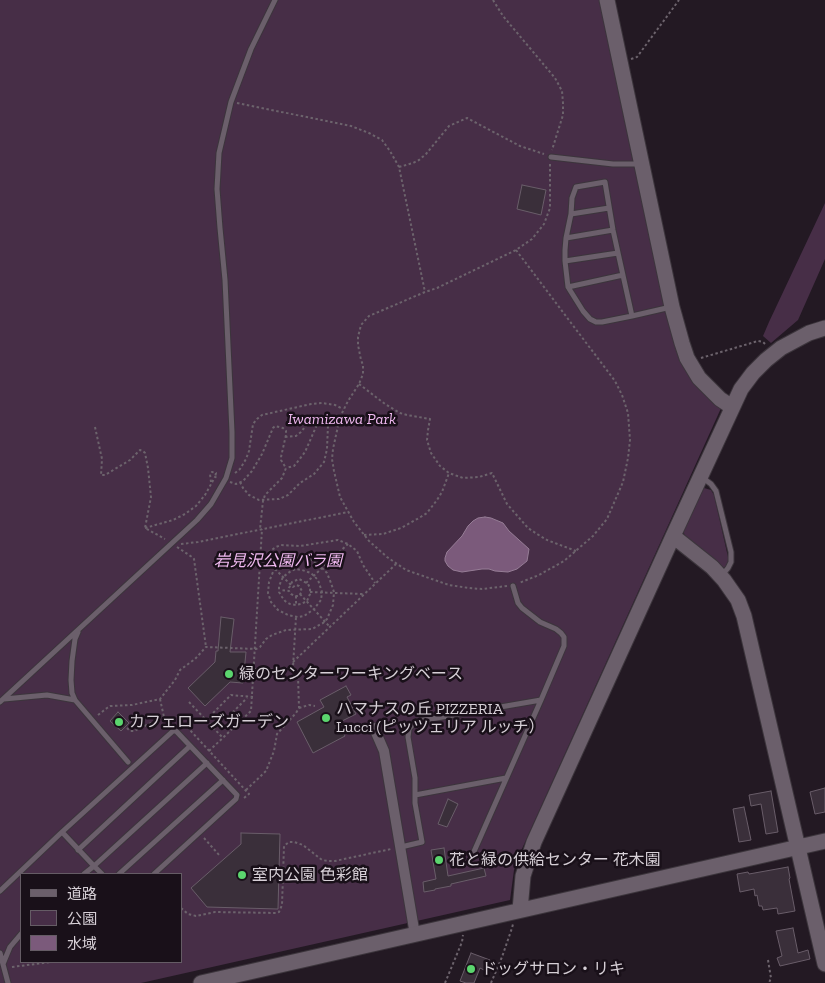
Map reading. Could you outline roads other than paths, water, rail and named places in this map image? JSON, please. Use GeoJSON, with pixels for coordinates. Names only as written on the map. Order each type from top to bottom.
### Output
{"type":"FeatureCollection","features":[{"type":"Feature","properties":{"kind":"street"},"geometry":{"type":"LineString","coordinates":[[607,0],[672,306],[682,343],[689,361],[699,378],[720,399],[732,407]]}},
{"type":"Feature","properties":{"kind":"street"},"geometry":{"type":"LineString","coordinates":[[517,911],[523,876],[534,842],[741,389],[753,373],[781,348],[809,333],[825,328]]}},
{"type":"Feature","properties":{"kind":"street"},"geometry":{"type":"LineString","coordinates":[[673,536],[721,576],[738,600],[744,616],[825,964]]}},
{"type":"Feature","properties":{"kind":"street"},"geometry":{"type":"LineString","coordinates":[[374,728],[384,751],[415,935]]}},
{"type":"Feature","properties":{"kind":"street"},"geometry":{"type":"LineString","coordinates":[[201,983],[825,841]]}},
{"type":"Feature","properties":{"kind":"lane"},"geometry":{"type":"LineString","coordinates":[[2,700],[205,512],[226,479],[232,458],[232,432],[225,280],[217,189],[219,154],[231,102],[250,49],[274,0]]}},
{"type":"Feature","properties":{"kind":"lane"},"geometry":{"type":"LineString","coordinates":[[551,157],[614,164],[642,164]]}},
{"type":"Feature","properties":{"kind":"lane"},"geometry":{"type":"LineString","coordinates":[[632,316],[613,230],[605,182],[576,187],[572,198],[564,250],[568,287],[583,311],[590,319],[602,322],[632,316],[672,306]]}},
{"type":"Feature","properties":{"kind":"lane"},"geometry":{"type":"LineString","coordinates":[[571,214],[609,208]]}},
{"type":"Feature","properties":{"kind":"lane"},"geometry":{"type":"LineString","coordinates":[[566,238],[613,230]]}},
{"type":"Feature","properties":{"kind":"lane"},"geometry":{"type":"LineString","coordinates":[[565,261],[618,253]]}},
{"type":"Feature","properties":{"kind":"lane"},"geometry":{"type":"LineString","coordinates":[[568,287],[623,275]]}},
{"type":"Feature","properties":{"kind":"lane"},"geometry":{"type":"LineString","coordinates":[[700,476],[711,484],[716,491],[731,552],[731,562],[721,576]]}},
{"type":"Feature","properties":{"kind":"lane"},"geometry":{"type":"LineString","coordinates":[[472,856],[564,646],[564,637],[561,633],[540,622],[522,608],[518,603],[513,586]]}},
{"type":"Feature","properties":{"kind":"lane"},"geometry":{"type":"LineString","coordinates":[[80,629],[75,639],[71,680],[72,693],[75,700],[128,762]]}},
{"type":"Feature","properties":{"kind":"lane"},"geometry":{"type":"LineString","coordinates":[[2,700],[47,695],[75,700]]}},
{"type":"Feature","properties":{"kind":"lane"},"geometry":{"type":"LineString","coordinates":[[401,847],[422,842],[415,803],[415,778],[408,737],[409,730],[414,723],[541,700]]}},
{"type":"Feature","properties":{"kind":"lane"},"geometry":{"type":"LineString","coordinates":[[0,891],[62,832],[176,730],[237,795],[236,799],[155,873]]}},
{"type":"Feature","properties":{"kind":"lane"},"geometry":{"type":"LineString","coordinates":[[78,850],[190,746]]}},
{"type":"Feature","properties":{"kind":"lane"},"geometry":{"type":"LineString","coordinates":[[85,873],[207,763]]}},
{"type":"Feature","properties":{"kind":"lane"},"geometry":{"type":"LineString","coordinates":[[415,795],[506,778]]}},
{"type":"Feature","properties":{"kind":"lane"},"geometry":{"type":"LineString","coordinates":[[120,873],[223,780]]}},
{"type":"Feature","properties":{"kind":"lane"},"geometry":{"type":"LineString","coordinates":[[62,832],[101,873]]}},
{"type":"Feature","properties":{"kind":"lane"},"geometry":{"type":"LineString","coordinates":[[4,966],[10,946],[20,935]]}},
{"type":"Feature","properties":{"kind":"lane"},"geometry":{"type":"LineString","coordinates":[[0,953],[8,983]]}},
{"type":"Feature","properties":{"kind":"water"},"geometry":{"type":"Polygon","coordinates":[[[485,517],[503,523],[529,549],[527,561],[517,569],[508,572],[489,569],[462,572],[453,570],[445,561],[447,552],[473,521],[485,517]]]}},
{"type":"Feature","properties":{"kind":"place","name":"緑のセンターワーキングベース"},"geometry":{"type":"Point","coordinates":[229,674]}},
{"type":"Feature","properties":{"kind":"place","name":"ハマナスの丘 PIZZERIA Lucci (ピッツェリア ルッチ）"},"geometry":{"type":"Point","coordinates":[326,718]}},
{"type":"Feature","properties":{"kind":"place","name":"カフェローズガーデン"},"geometry":{"type":"Point","coordinates":[119,722]}},
{"type":"Feature","properties":{"kind":"place","name":"花と緑の供給センター 花木園"},"geometry":{"type":"Point","coordinates":[439,860]}},
{"type":"Feature","properties":{"kind":"place","name":"室内公園 色彩館"},"geometry":{"type":"Point","coordinates":[242,875]}},
{"type":"Feature","properties":{"kind":"place","name":"ドッグサロン・リキ"},"geometry":{"type":"Point","coordinates":[471,969]}},
{"type":"Feature","properties":{"kind":"park label","name":"Iwamizawa Park"},"geometry":{"type":"Point","coordinates":[342,419]}},
{"type":"Feature","properties":{"kind":"park label","name":"岩見沢公園バラ園"},"geometry":{"type":"Point","coordinates":[278,561]}}]}
